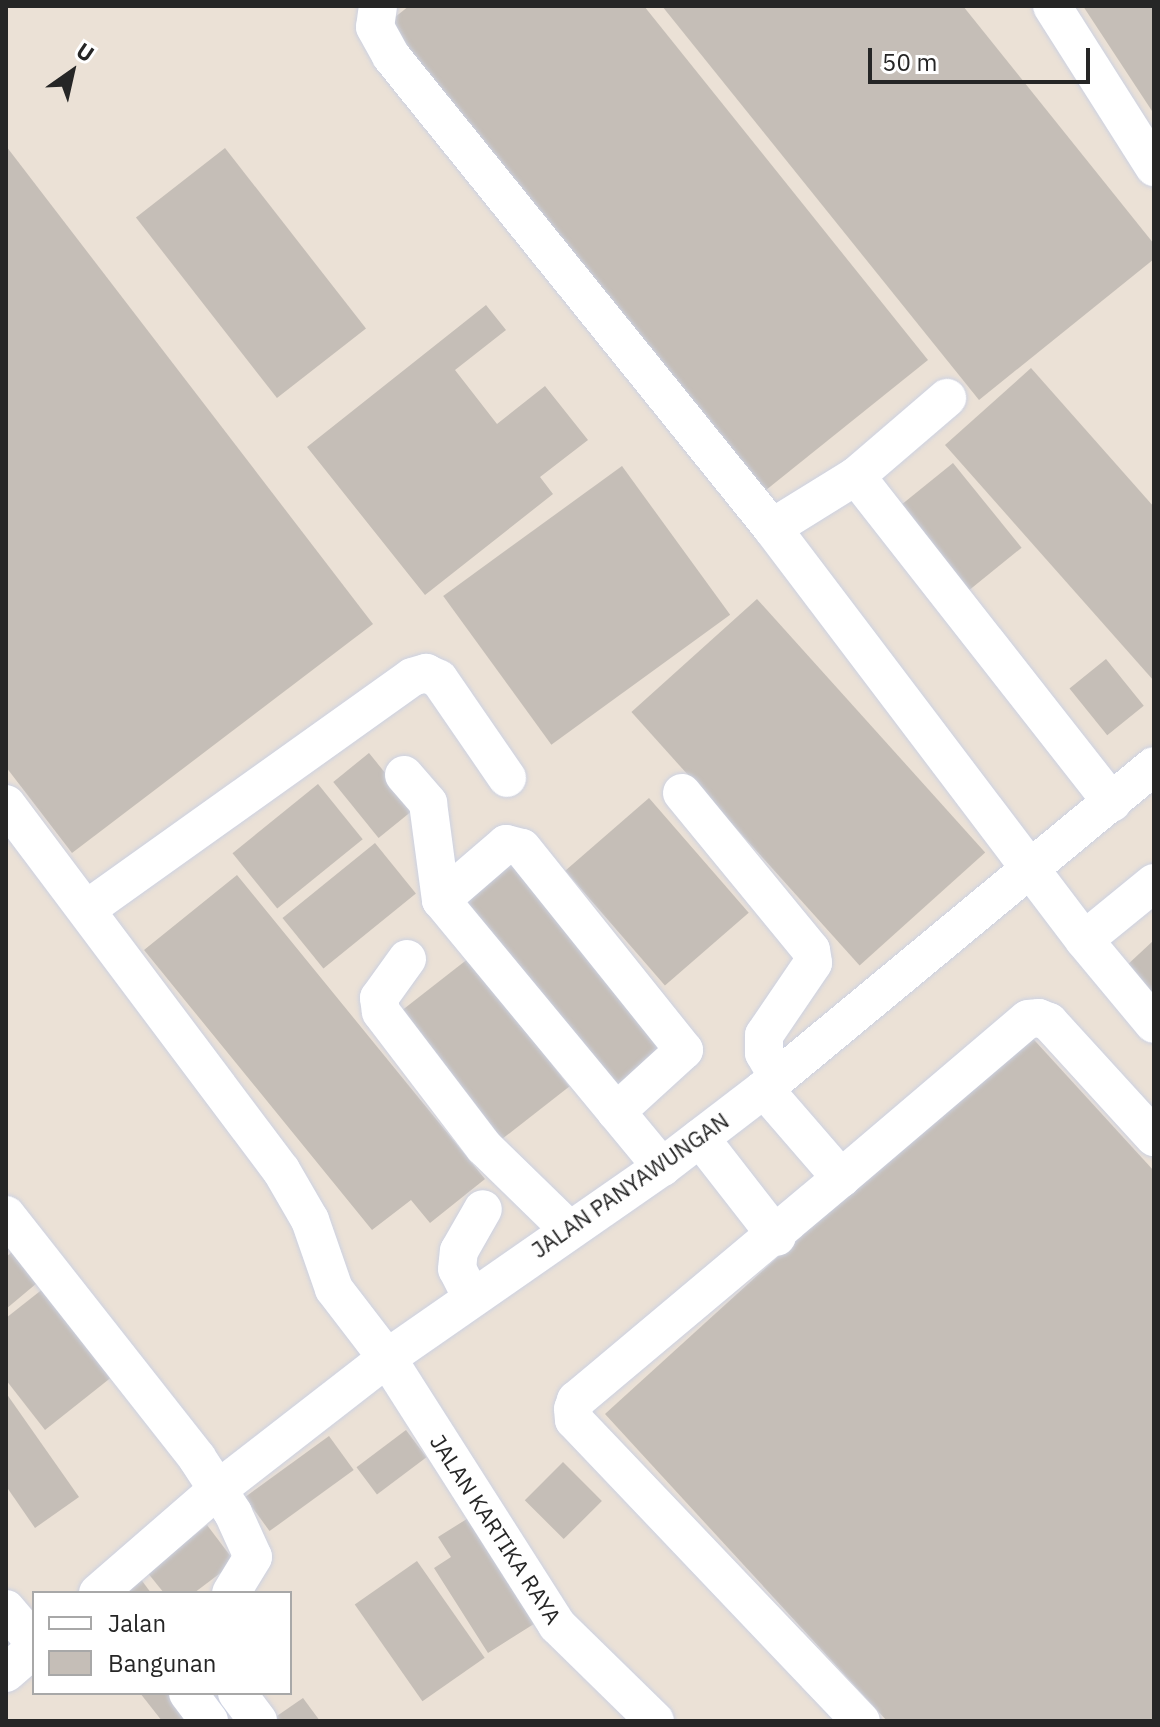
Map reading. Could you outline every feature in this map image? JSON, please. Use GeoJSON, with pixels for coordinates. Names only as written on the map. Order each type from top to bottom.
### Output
{"type":"FeatureCollection","features":[{"type":"Feature","properties":{"kind":"street"},"geometry":{"type":"LineString","coordinates":[[378,6],[375,27],[391,56],[772,528],[1084,940],[1154,1024]]}},
{"type":"Feature","properties":{"kind":"street"},"geometry":{"type":"LineString","coordinates":[[1052,6],[1154,167]]}},
{"type":"Feature","properties":{"kind":"street"},"geometry":{"type":"LineString","coordinates":[[772,528],[856,476],[947,398]]}},
{"type":"Feature","properties":{"kind":"street"},"geometry":{"type":"LineString","coordinates":[[856,476],[1112,802]]}},
{"type":"Feature","properties":{"kind":"street"},"geometry":{"type":"LineString","coordinates":[[87,909],[412,677],[426,673],[439,679],[507,778]]}},
{"type":"Feature","properties":{"kind":"street","name":"JALAN PANYAWUNGAN"},"geometry":{"type":"LineString","coordinates":[[104,1591],[217,1490],[387,1358],[471,1296],[662,1167],[771,1083],[1154,766]]}},
{"type":"Feature","properties":{"kind":"street"},"geometry":{"type":"LineString","coordinates":[[404,775],[428,803],[441,900],[662,1167]]}},
{"type":"Feature","properties":{"kind":"street"},"geometry":{"type":"LineString","coordinates":[[682,793],[811,950],[813,963],[764,1035],[764,1053],[771,1083],[841,1178]]}},
{"type":"Feature","properties":{"kind":"street","name":"JALAN KARTIKA RAYA"},"geometry":{"type":"LineString","coordinates":[[6,804],[281,1170],[310,1220],[334,1289],[387,1358],[557,1625],[655,1721]]}},
{"type":"Feature","properties":{"kind":"street"},"geometry":{"type":"LineString","coordinates":[[441,900],[506,844],[522,848],[684,1050],[616,1112]]}},
{"type":"Feature","properties":{"kind":"street"},"geometry":{"type":"LineString","coordinates":[[1084,940],[1154,883]]}},
{"type":"Feature","properties":{"kind":"street"},"geometry":{"type":"LineString","coordinates":[[407,959],[379,998],[381,1012],[484,1147],[568,1229]]}},
{"type":"Feature","properties":{"kind":"street"},"geometry":{"type":"LineString","coordinates":[[861,1721],[574,1420],[576,1400],[777,1237],[841,1178],[1028,1019],[1049,1022],[1154,1137]]}},
{"type":"Feature","properties":{"kind":"street"},"geometry":{"type":"LineString","coordinates":[[700,1138],[777,1237]]}},
{"type":"Feature","properties":{"kind":"street"},"geometry":{"type":"LineString","coordinates":[[471,1296],[457,1269],[459,1251],[483,1209]]}},
{"type":"Feature","properties":{"kind":"street"},"geometry":{"type":"LineString","coordinates":[[6,1215],[217,1490],[253,1557],[232,1591]]}},
{"type":"Feature","properties":{"kind":"street"},"geometry":{"type":"LineString","coordinates":[[6,1609],[32,1640]]}},
{"type":"Feature","properties":{"kind":"street"},"geometry":{"type":"LineString","coordinates":[[6,1673],[32,1651]]}},
{"type":"Feature","properties":{"kind":"street"},"geometry":{"type":"LineString","coordinates":[[190,1695],[209,1721]]}},
{"type":"Feature","properties":{"kind":"street"},"geometry":{"type":"LineString","coordinates":[[238,1695],[258,1721]]}},
{"type":"Feature","properties":{"kind":"building"},"geometry":{"type":"Polygon","coordinates":[[[409,6],[644,6],[928,360],[761,494],[385,25],[409,6]]]}},
{"type":"Feature","properties":{"kind":"building"},"geometry":{"type":"Polygon","coordinates":[[[662,6],[963,6],[1154,244],[1154,259],[979,400],[662,6]]]}},
{"type":"Feature","properties":{"kind":"building"},"geometry":{"type":"Polygon","coordinates":[[[1083,6],[1154,6],[1154,114],[1083,6]]]}},
{"type":"Feature","properties":{"kind":"building"},"geometry":{"type":"Polygon","coordinates":[[[6,146],[373,624],[72,853],[6,767],[6,146]]]}},
{"type":"Feature","properties":{"kind":"building"},"geometry":{"type":"Polygon","coordinates":[[[225,148],[366,328],[277,398],[136,218],[225,148]]]}},
{"type":"Feature","properties":{"kind":"building"},"geometry":{"type":"Polygon","coordinates":[[[486,305],[506,330],[455,370],[497,424],[545,386],[588,440],[540,477],[553,494],[425,595],[307,447],[486,305]]]}},
{"type":"Feature","properties":{"kind":"building"},"geometry":{"type":"Polygon","coordinates":[[[1031,368],[1154,507],[1154,681],[945,445],[1031,368]]]}},
{"type":"Feature","properties":{"kind":"building"},"geometry":{"type":"Polygon","coordinates":[[[953,463],[1022,548],[964,594],[895,510],[953,463]]]}},
{"type":"Feature","properties":{"kind":"building"},"geometry":{"type":"Polygon","coordinates":[[[622,466],[730,615],[551,745],[443,596],[622,466]]]}},
{"type":"Feature","properties":{"kind":"building"},"geometry":{"type":"Polygon","coordinates":[[[757,599],[985,852],[860,965],[631,712],[757,599]]]}},
{"type":"Feature","properties":{"kind":"building"},"geometry":{"type":"Polygon","coordinates":[[[1106,659],[1144,706],[1107,735],[1069,689],[1106,659]]]}},
{"type":"Feature","properties":{"kind":"building"},"geometry":{"type":"Polygon","coordinates":[[[369,753],[414,809],[379,838],[333,782],[369,753]]]}},
{"type":"Feature","properties":{"kind":"building"},"geometry":{"type":"Polygon","coordinates":[[[318,784],[363,839],[277,908],[233,853],[318,784]]]}},
{"type":"Feature","properties":{"kind":"building"},"geometry":{"type":"Polygon","coordinates":[[[649,798],[749,913],[665,986],[565,871],[649,798]]]}},
{"type":"Feature","properties":{"kind":"building"},"geometry":{"type":"Polygon","coordinates":[[[375,843],[416,894],[323,968],[283,918],[375,843]]]}},
{"type":"Feature","properties":{"kind":"building"},"geometry":{"type":"Polygon","coordinates":[[[511,855],[674,1049],[617,1096],[454,903],[511,855]]]}},
{"type":"Feature","properties":{"kind":"building"},"geometry":{"type":"Polygon","coordinates":[[[237,875],[485,1179],[430,1223],[411,1200],[372,1230],[144,950],[237,875]]]}},
{"type":"Feature","properties":{"kind":"building"},"geometry":{"type":"Polygon","coordinates":[[[1154,940],[1154,999],[1125,967],[1154,940]]]}},
{"type":"Feature","properties":{"kind":"building"},"geometry":{"type":"Polygon","coordinates":[[[469,958],[569,1086],[494,1145],[394,1016],[469,958]]]}},
{"type":"Feature","properties":{"kind":"building"},"geometry":{"type":"Polygon","coordinates":[[[1026,1031],[1154,1171],[1154,1721],[887,1721],[605,1414],[1026,1031]]]}},
{"type":"Feature","properties":{"kind":"building"},"geometry":{"type":"Polygon","coordinates":[[[12,1252],[37,1283],[6,1309],[6,1257],[12,1252]]]}},
{"type":"Feature","properties":{"kind":"building"},"geometry":{"type":"Polygon","coordinates":[[[44,1288],[113,1376],[45,1430],[6,1380],[6,1318],[44,1288]]]}},
{"type":"Feature","properties":{"kind":"building"},"geometry":{"type":"Polygon","coordinates":[[[6,1393],[79,1497],[35,1528],[6,1486],[6,1393]]]}},
{"type":"Feature","properties":{"kind":"building"},"geometry":{"type":"Polygon","coordinates":[[[406,1430],[426,1457],[377,1494],[356,1467],[406,1430]]]}},
{"type":"Feature","properties":{"kind":"building"},"geometry":{"type":"Polygon","coordinates":[[[329,1436],[354,1470],[270,1531],[245,1497],[329,1436]]]}},
{"type":"Feature","properties":{"kind":"building"},"geometry":{"type":"Polygon","coordinates":[[[563,1462],[602,1501],[564,1539],[525,1500],[563,1462]]]}},
{"type":"Feature","properties":{"kind":"building"},"geometry":{"type":"Polygon","coordinates":[[[470,1517],[537,1622],[488,1653],[434,1568],[451,1557],[438,1537],[470,1517]]]}},
{"type":"Feature","properties":{"kind":"building"},"geometry":{"type":"Polygon","coordinates":[[[207,1525],[235,1562],[197,1591],[162,1591],[147,1572],[207,1525]]]}},
{"type":"Feature","properties":{"kind":"building"},"geometry":{"type":"Polygon","coordinates":[[[417,1561],[485,1658],[422,1701],[355,1605],[417,1561]]]}},
{"type":"Feature","properties":{"kind":"building"},"geometry":{"type":"Polygon","coordinates":[[[140,1578],[150,1591],[124,1591],[140,1578]]]}},
{"type":"Feature","properties":{"kind":"building"},"geometry":{"type":"Polygon","coordinates":[[[142,1695],[177,1695],[197,1721],[162,1721],[142,1695]]]}},
{"type":"Feature","properties":{"kind":"building"},"geometry":{"type":"Polygon","coordinates":[[[303,1698],[320,1721],[276,1721],[274,1718],[303,1698]]]}}]}
